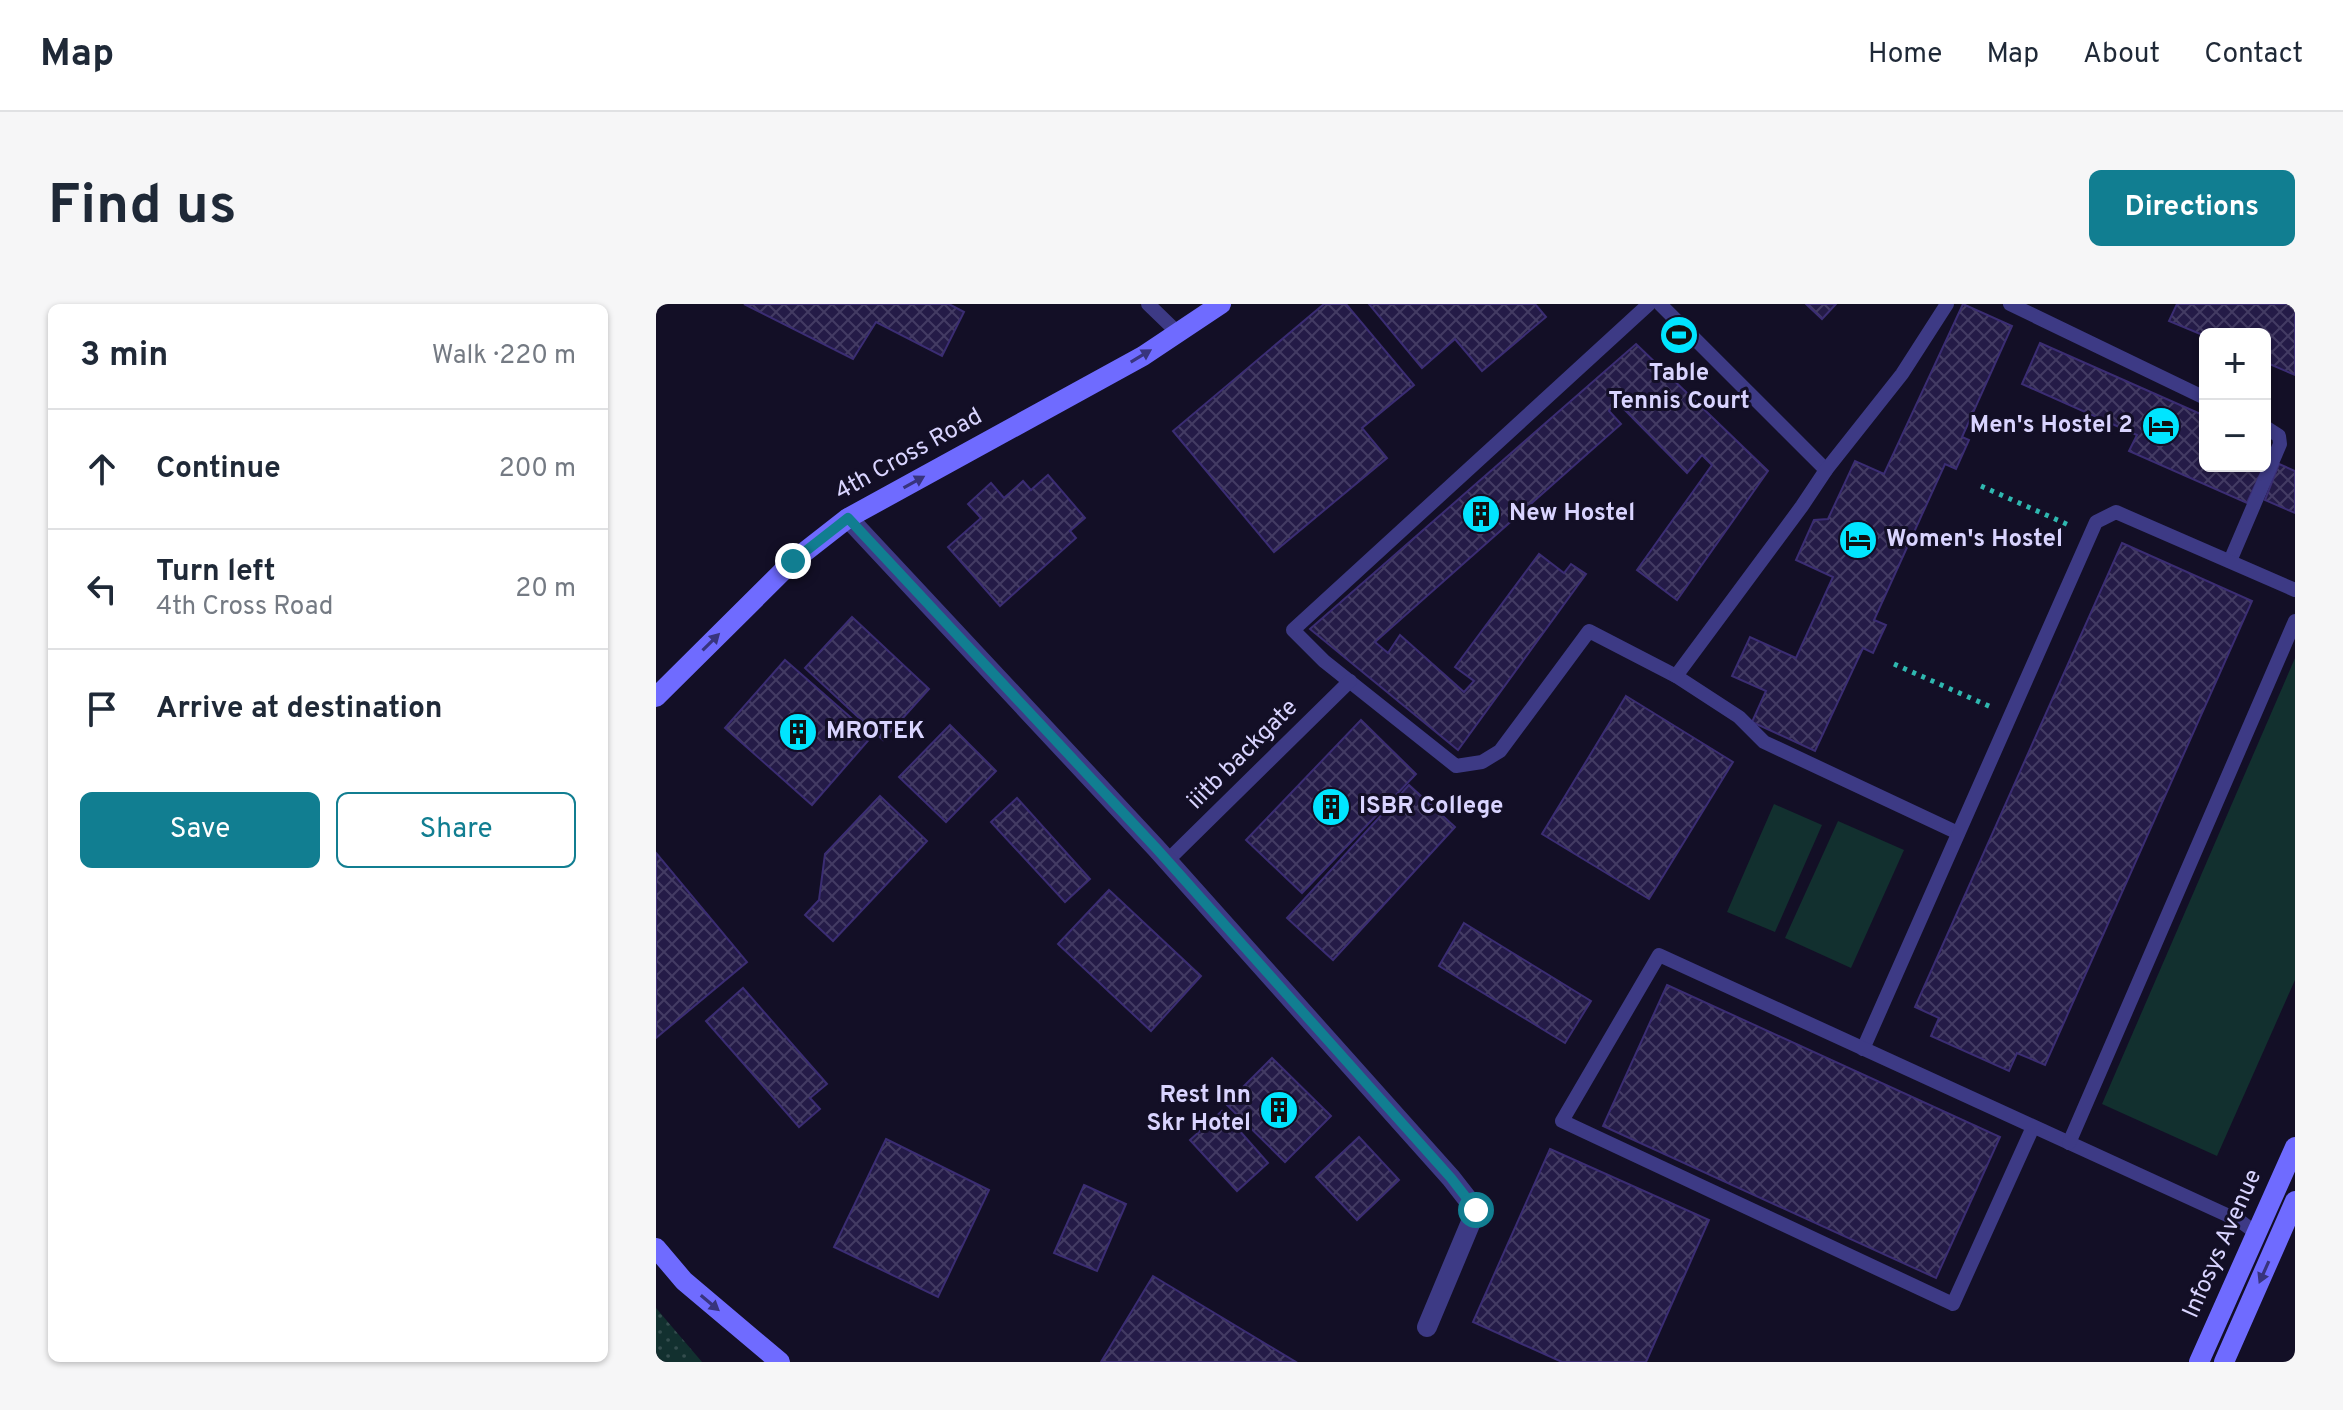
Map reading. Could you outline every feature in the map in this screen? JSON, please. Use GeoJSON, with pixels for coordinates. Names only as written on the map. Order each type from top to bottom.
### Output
{"type":"FeatureCollection","features":[{"type":"Feature","properties":{"kind":"street","name":"4th Cross Road"},"geometry":{"type":"LineString","coordinates":[[656,697],[793,561],[848,518],[1143,356],[1221,304]]}},
{"type":"Feature","properties":{"kind":"street"},"geometry":{"type":"LineString","coordinates":[[848,518],[1167,861],[1451,1178],[1476,1210],[1427,1327]]}},
{"type":"Feature","properties":{"kind":"street","name":"Infosys Avenue"},"geometry":{"type":"LineString","coordinates":[[2199,1362],[2295,1147]]}},
{"type":"Feature","properties":{"kind":"street","name":"Infosys Avenue"},"geometry":{"type":"LineString","coordinates":[[2224,1362],[2295,1201]]}},
{"type":"Feature","properties":{"kind":"street"},"geometry":{"type":"LineString","coordinates":[[656,1248],[684,1281],[780,1362]]}},
{"type":"Feature","properties":{"kind":"lane"},"geometry":{"type":"LineString","coordinates":[[1148,304],[1178,333]]}},
{"type":"Feature","properties":{"kind":"lane"},"geometry":{"type":"LineString","coordinates":[[1649,304],[1293,630],[1350,681],[1456,766],[1482,762],[1500,751],[1589,631],[1676,676],[1739,717],[1764,742],[1958,833]]}},
{"type":"Feature","properties":{"kind":"lane"},"geometry":{"type":"LineString","coordinates":[[1660,304],[1826,470]]}},
{"type":"Feature","properties":{"kind":"lane"},"geometry":{"type":"LineString","coordinates":[[1676,676],[1826,470],[1902,374],[1947,304]]}},
{"type":"Feature","properties":{"kind":"lane"},"geometry":{"type":"LineString","coordinates":[[2010,304],[2199,395]]}},
{"type":"Feature","properties":{"kind":"lane"},"geometry":{"type":"LineString","coordinates":[[2271,431],[2279,436],[2280,444],[2271,465]]}},
{"type":"Feature","properties":{"kind":"lane"},"geometry":{"type":"LineString","coordinates":[[2230,561],[2268,472]]}},
{"type":"Feature","properties":{"kind":"lane"},"geometry":{"type":"LineString","coordinates":[[1863,1049],[2096,522],[2116,512],[2295,590]]}},
{"type":"Feature","properties":{"kind":"lane"},"geometry":{"type":"LineString","coordinates":[[2069,1143],[2295,621]]}},
{"type":"Feature","properties":{"kind":"lane","name":"iiitb backgate"},"geometry":{"type":"LineString","coordinates":[[1167,861],[1350,681]]}},
{"type":"Feature","properties":{"kind":"lane"},"geometry":{"type":"LineString","coordinates":[[2033,1127],[1953,1304],[1562,1121],[1659,955],[2240,1221],[2256,1233]]}},
{"type":"Feature","properties":{"kind":"path"},"geometry":{"type":"LineString","coordinates":[[1981,486],[2091,534]]}},
{"type":"Feature","properties":{"kind":"path"},"geometry":{"type":"LineString","coordinates":[[1894,664],[2010,716]]}},
{"type":"Feature","properties":{"kind":"green space"},"geometry":{"type":"Polygon","coordinates":[[[2295,658],[2295,980],[2217,1156],[2102,1104],[2295,658]]]}},
{"type":"Feature","properties":{"kind":"green space"},"geometry":{"type":"Polygon","coordinates":[[[1774,804],[1822,825],[1775,932],[1727,912],[1774,804]]]}},
{"type":"Feature","properties":{"kind":"green space"},"geometry":{"type":"Polygon","coordinates":[[[1838,821],[1904,850],[1851,968],[1785,938],[1838,821]]]}},
{"type":"Feature","properties":{"kind":"green space"},"geometry":{"type":"Polygon","coordinates":[[[656,1308],[702,1362],[656,1362],[656,1308]]]}},
{"type":"Feature","properties":{"kind":"building"},"geometry":{"type":"Polygon","coordinates":[[[744,304],[949,304],[964,312],[942,356],[876,322],[853,359],[744,304]]]}},
{"type":"Feature","properties":{"kind":"building"},"geometry":{"type":"Polygon","coordinates":[[[1324,304],[1346,304],[1414,385],[1362,428],[1387,458],[1274,552],[1173,431],[1324,304]]]}},
{"type":"Feature","properties":{"kind":"building"},"geometry":{"type":"Polygon","coordinates":[[[1369,304],[1535,304],[1546,317],[1482,371],[1455,339],[1422,368],[1369,304]]]}},
{"type":"Feature","properties":{"kind":"building"},"geometry":{"type":"Polygon","coordinates":[[[1806,304],[1836,304],[1822,319],[1806,304]]]}},
{"type":"Feature","properties":{"kind":"building","name":"Women's Hostel"},"geometry":{"type":"Polygon","coordinates":[[[1963,304],[2012,326],[1962,437],[1969,440],[1956,469],[1945,464],[1874,620],[1886,625],[1873,653],[1863,648],[1815,751],[1752,722],[1766,691],[1732,676],[1750,637],[1796,658],[1833,577],[1796,560],[1814,520],[1828,519],[1855,461],[1884,474],[1963,304]]]}},
{"type":"Feature","properties":{"kind":"building"},"geometry":{"type":"Polygon","coordinates":[[[2177,304],[2295,304],[2295,375],[2271,365],[2271,328],[2199,328],[2199,334],[2169,321],[2177,304]]]}},
{"type":"Feature","properties":{"kind":"building","name":"Men's Hostel 2"},"geometry":{"type":"Polygon","coordinates":[[[2040,343],[2199,413],[2199,472],[2261,472],[2247,503],[2129,451],[2137,435],[2022,384],[2040,343]]]}},
{"type":"Feature","properties":{"kind":"building","name":"New Hostel"},"geometry":{"type":"Polygon","coordinates":[[[1636,344],[1768,471],[1677,600],[1637,570],[1712,465],[1702,455],[1687,473],[1616,401],[1609,411],[1621,424],[1375,642],[1388,653],[1400,635],[1464,692],[1474,681],[1455,667],[1539,554],[1564,573],[1571,564],[1586,574],[1458,750],[1310,629],[1636,344]]]}},
{"type":"Feature","properties":{"kind":"building"},"geometry":{"type":"Polygon","coordinates":[[[2279,464],[2295,471],[2295,513],[2265,500],[2279,464]]]}},
{"type":"Feature","properties":{"kind":"building"},"geometry":{"type":"Polygon","coordinates":[[[1048,475],[1085,518],[1070,531],[1076,538],[1000,606],[948,547],[981,518],[968,504],[991,483],[1004,498],[1023,481],[1031,490],[1048,475]]]}},
{"type":"Feature","properties":{"kind":"building"},"geometry":{"type":"Polygon","coordinates":[[[2122,543],[2252,601],[2045,1065],[2017,1053],[2009,1071],[1931,1036],[1939,1018],[1915,1007],[2122,543]]]}},
{"type":"Feature","properties":{"kind":"building"},"geometry":{"type":"Polygon","coordinates":[[[852,617],[929,689],[883,740],[805,668],[852,617]]]}},
{"type":"Feature","properties":{"kind":"building","name":"MROTEK"},"geometry":{"type":"Polygon","coordinates":[[[785,660],[872,736],[812,805],[725,728],[785,660]]]}},
{"type":"Feature","properties":{"kind":"building"},"geometry":{"type":"Polygon","coordinates":[[[1626,696],[1733,762],[1649,899],[1542,834],[1626,696]]]}},
{"type":"Feature","properties":{"kind":"building","name":"ISBR College"},"geometry":{"type":"Polygon","coordinates":[[[1361,720],[1416,774],[1302,893],[1246,840],[1361,720]]]}},
{"type":"Feature","properties":{"kind":"building"},"geometry":{"type":"Polygon","coordinates":[[[950,725],[996,771],[946,822],[899,777],[950,725]]]}},
{"type":"Feature","properties":{"kind":"building"},"geometry":{"type":"Polygon","coordinates":[[[1409,785],[1455,827],[1333,960],[1287,918],[1409,785]]]}},
{"type":"Feature","properties":{"kind":"building"},"geometry":{"type":"Polygon","coordinates":[[[880,796],[927,841],[833,941],[805,915],[819,900],[825,854],[880,796]]]}},
{"type":"Feature","properties":{"kind":"building"},"geometry":{"type":"Polygon","coordinates":[[[1017,798],[1090,879],[1065,902],[991,822],[1017,798]]]}},
{"type":"Feature","properties":{"kind":"building"},"geometry":{"type":"Polygon","coordinates":[[[656,853],[747,962],[656,1038],[656,853]]]}},
{"type":"Feature","properties":{"kind":"building"},"geometry":{"type":"Polygon","coordinates":[[[1109,890],[1201,976],[1151,1031],[1058,944],[1109,890]]]}},
{"type":"Feature","properties":{"kind":"building"},"geometry":{"type":"Polygon","coordinates":[[[1464,923],[1591,1001],[1565,1043],[1439,966],[1464,923]]]}},
{"type":"Feature","properties":{"kind":"building"},"geometry":{"type":"Polygon","coordinates":[[[1667,985],[2000,1137],[1936,1278],[1603,1126],[1667,985]]]}},
{"type":"Feature","properties":{"kind":"building"},"geometry":{"type":"Polygon","coordinates":[[[743,988],[827,1084],[810,1098],[820,1109],[799,1127],[706,1021],[743,988]]]}},
{"type":"Feature","properties":{"kind":"building","name":"Rest Inn Skr Hotel"},"geometry":{"type":"Polygon","coordinates":[[[1272,1058],[1331,1116],[1285,1162],[1226,1104],[1272,1058]]]}},
{"type":"Feature","properties":{"kind":"building"},"geometry":{"type":"Polygon","coordinates":[[[1222,1111],[1268,1163],[1237,1191],[1190,1140],[1222,1111]]]}},
{"type":"Feature","properties":{"kind":"building"},"geometry":{"type":"Polygon","coordinates":[[[1359,1137],[1399,1180],[1357,1220],[1316,1177],[1359,1137]]]}},
{"type":"Feature","properties":{"kind":"building"},"geometry":{"type":"Polygon","coordinates":[[[886,1139],[989,1190],[938,1297],[834,1247],[886,1139]]]}},
{"type":"Feature","properties":{"kind":"building"},"geometry":{"type":"Polygon","coordinates":[[[1550,1149],[1709,1220],[1646,1362],[1562,1362],[1473,1322],[1550,1149]]]}},
{"type":"Feature","properties":{"kind":"building"},"geometry":{"type":"Polygon","coordinates":[[[1084,1185],[1126,1204],[1097,1271],[1054,1253],[1084,1185]]]}},
{"type":"Feature","properties":{"kind":"building"},"geometry":{"type":"Polygon","coordinates":[[[1153,1276],[1296,1362],[1101,1362],[1153,1276]]]}},
{"type":"Feature","properties":{"kind":"place","name":"Table Tennis Court"},"geometry":{"type":"Point","coordinates":[1679,335]}},
{"type":"Feature","properties":{"kind":"place","name":"Men's Hostel 2"},"geometry":{"type":"Point","coordinates":[2161,426]}},
{"type":"Feature","properties":{"kind":"place","name":"New Hostel"},"geometry":{"type":"Point","coordinates":[1481,514]}},
{"type":"Feature","properties":{"kind":"place","name":"Women's Hostel"},"geometry":{"type":"Point","coordinates":[1858,540]}},
{"type":"Feature","properties":{"kind":"place","name":"MROTEK"},"geometry":{"type":"Point","coordinates":[798,732]}},
{"type":"Feature","properties":{"kind":"place","name":"ISBR College"},"geometry":{"type":"Point","coordinates":[1331,807]}},
{"type":"Feature","properties":{"kind":"place","name":"Rest Inn Skr Hotel"},"geometry":{"type":"Point","coordinates":[1279,1110]}},
{"type":"Feature","properties":{"kind":"route"},"geometry":{"type":"LineString","coordinates":[[793,561],[848,518],[1156,848],[1451,1178],[1476,1210]]}}]}
